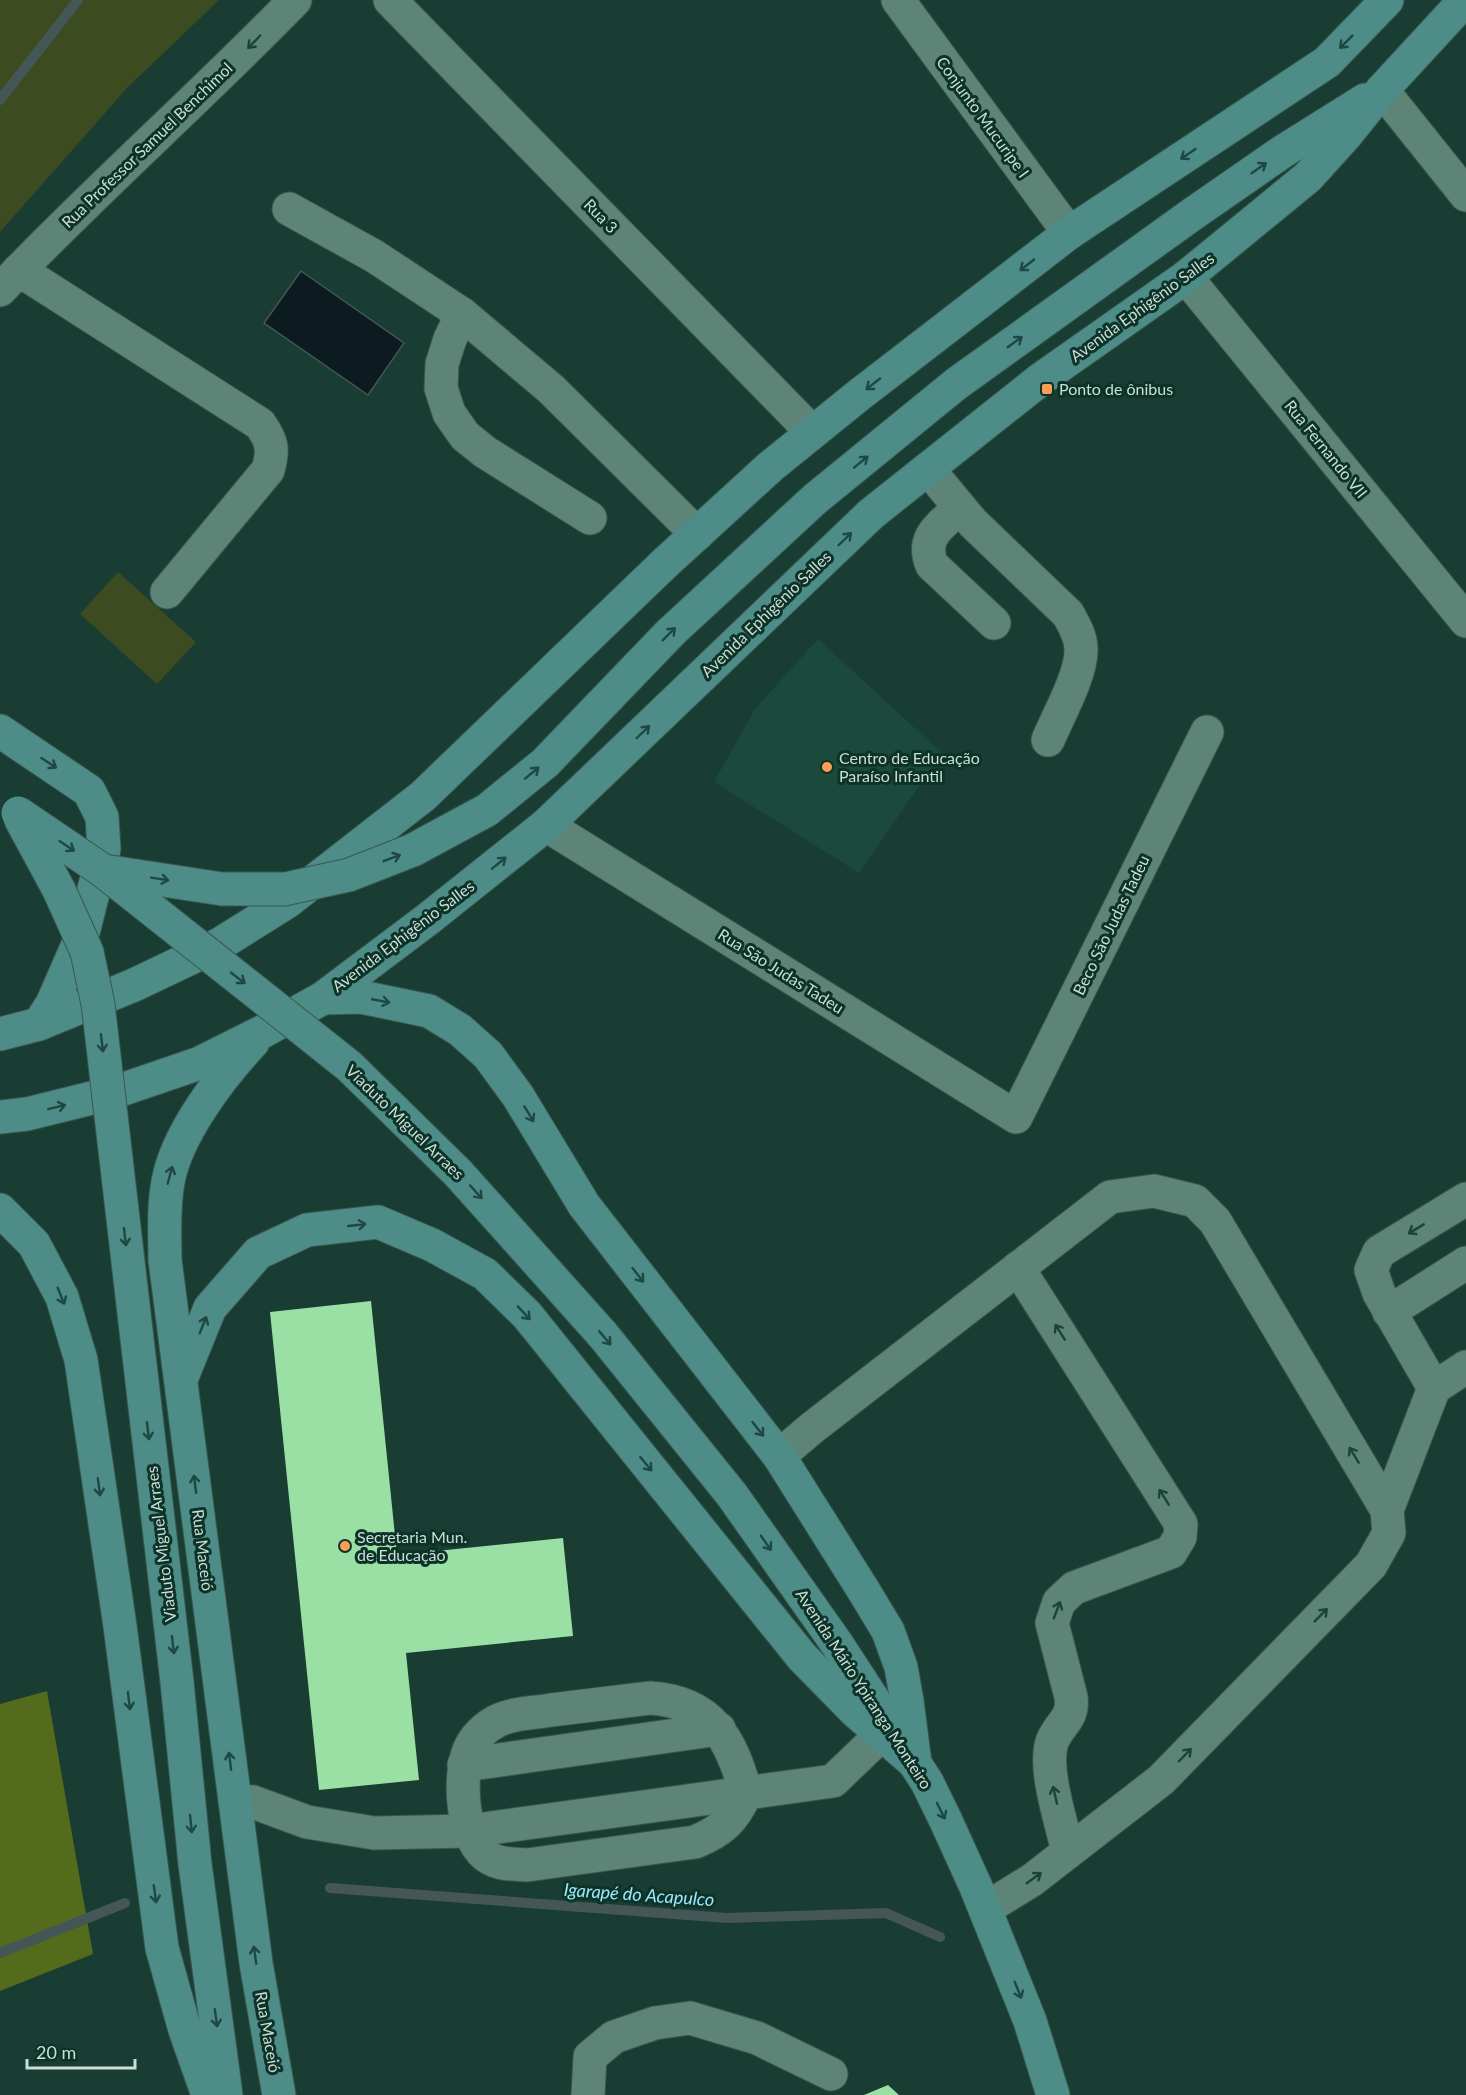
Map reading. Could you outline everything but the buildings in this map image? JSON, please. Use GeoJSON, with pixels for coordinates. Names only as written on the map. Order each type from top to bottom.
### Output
{"type":"FeatureCollection","features":[{"type":"Feature","properties":{"kind":"main road"},"geometry":{"type":"LineString","coordinates":[[0,1034],[39,1024],[134,985],[220,944],[287,902],[423,796],[697,534],[812,432],[1069,233],[1327,62],[1387,0]]}},
{"type":"Feature","properties":{"kind":"main road","name":"Avenida Ephigênio Salles"},"geometry":{"type":"LineString","coordinates":[[0,1117],[27,1114],[112,1093],[200,1063],[322,998],[428,919],[546,825],[871,514],[1041,380],[1186,277],[1308,177],[1465,0]]}},
{"type":"Feature","properties":{"kind":"main road"},"geometry":{"type":"LineString","coordinates":[[102,870],[222,889],[285,889],[349,875],[412,850],[487,810],[545,763],[671,632],[815,499],[956,384],[1282,152],[1330,120],[1383,90]]}},
{"type":"Feature","properties":{"kind":"main road"},"geometry":{"type":"LineString","coordinates":[[0,731],[89,791],[102,817],[104,849],[83,933],[52,1004],[39,1024]]}},
{"type":"Feature","properties":{"kind":"main road","name":"Viaduto Miguel Arraes"},"geometry":{"type":"LineString","coordinates":[[9,807],[102,870],[349,1066],[458,1173],[603,1335],[732,1495]]}},
{"type":"Feature","properties":{"kind":"main road","name":"Viaduto Miguel Arraes"},"geometry":{"type":"LineString","coordinates":[[9,807],[59,890],[87,952],[98,1004],[177,1682],[195,1864],[226,2095]]}},
{"type":"Feature","properties":{"kind":"main road"},"geometry":{"type":"LineString","coordinates":[[322,998],[361,997],[429,1011],[460,1030],[488,1055],[518,1096],[584,1205],[779,1456],[888,1632],[901,1667],[915,1763]]}},
{"type":"Feature","properties":{"kind":"main road","name":"Rua Maceió"},"geometry":{"type":"LineString","coordinates":[[262,1032],[237,1059],[194,1121],[176,1154],[168,1181],[164,1218],[165,1260],[256,1963],[279,2095]]}},
{"type":"Feature","properties":{"kind":"main road"},"geometry":{"type":"LineString","coordinates":[[0,1210],[34,1244],[40,1255],[62,1297],[81,1360],[120,1626],[162,1948],[185,2030],[208,2095]]}},
{"type":"Feature","properties":{"kind":"main road"},"geometry":{"type":"LineString","coordinates":[[181,1379],[210,1308],[258,1253],[307,1230],[378,1222],[432,1245],[485,1274],[527,1315],[802,1657],[881,1735],[915,1763]]}},
{"type":"Feature","properties":{"kind":"main road","name":"Avenida Mário Ypiranga Monteiro"},"geometry":{"type":"LineString","coordinates":[[732,1495],[837,1644],[915,1763],[946,1821],[985,1909],[1030,2021],[1053,2095]]}},
{"type":"Feature","properties":{"kind":"street","name":"Rua Professor Samuel Benchimol"},"geometry":{"type":"LineString","coordinates":[[10,280],[295,0]]}},
{"type":"Feature","properties":{"kind":"street","name":"Rua 3"},"geometry":{"type":"LineString","coordinates":[[390,0],[812,432]]}},
{"type":"Feature","properties":{"kind":"street","name":"Conjunto Mucuripe I"},"geometry":{"type":"LineString","coordinates":[[898,0],[1069,233]]}},
{"type":"Feature","properties":{"kind":"street"},"geometry":{"type":"LineString","coordinates":[[1383,90],[1466,195]]}},
{"type":"Feature","properties":{"kind":"street"},"geometry":{"type":"LineString","coordinates":[[289,209],[374,256],[462,314],[551,389],[697,534]]}},
{"type":"Feature","properties":{"kind":"street","name":"Rua Fernando VII"},"geometry":{"type":"LineString","coordinates":[[1186,277],[1466,621]]}},
{"type":"Feature","properties":{"kind":"street"},"geometry":{"type":"LineString","coordinates":[[10,280],[260,423],[269,437],[273,454],[268,470],[167,592]]}},
{"type":"Feature","properties":{"kind":"street"},"geometry":{"type":"LineString","coordinates":[[462,314],[450,339],[442,364],[441,388],[449,413],[465,436],[485,453],[590,518]]}},
{"type":"Feature","properties":{"kind":"street"},"geometry":{"type":"LineString","coordinates":[[928,469],[960,508],[1068,614],[1077,629],[1081,648],[1079,670],[1047,740]]}},
{"type":"Feature","properties":{"kind":"street"},"geometry":{"type":"LineString","coordinates":[[960,508],[938,527],[928,541],[927,554],[932,565],[994,623]]}},
{"type":"Feature","properties":{"kind":"street","name":"Beco São Judas Tadeu"},"geometry":{"type":"LineString","coordinates":[[1016,1117],[1207,732]]}},
{"type":"Feature","properties":{"kind":"street","name":"Rua São Judas Tadeu"},"geometry":{"type":"LineString","coordinates":[[546,825],[1016,1117]]}},
{"type":"Feature","properties":{"kind":"street"},"geometry":{"type":"LineString","coordinates":[[779,1456],[1110,1197],[1154,1191],[1195,1201],[1215,1221],[1387,1510],[1389,1533],[1371,1565],[1161,1780],[1032,1880],[985,1909]]}},
{"type":"Feature","properties":{"kind":"street"},"geometry":{"type":"LineString","coordinates":[[1434,1388],[1389,1312],[1371,1270],[1380,1252],[1466,1199]]}},
{"type":"Feature","properties":{"kind":"street"},"geometry":{"type":"LineString","coordinates":[[1389,1312],[1466,1263]]}},
{"type":"Feature","properties":{"kind":"street"},"geometry":{"type":"LineString","coordinates":[[1018,1268],[1181,1524],[1180,1537],[1171,1552],[1074,1588],[1059,1602],[1052,1623],[1073,1709],[1052,1742],[1048,1765],[1068,1852]]}},
{"type":"Feature","properties":{"kind":"street"},"geometry":{"type":"LineString","coordinates":[[1387,1510],[1434,1388],[1466,1367]]}},
{"type":"Feature","properties":{"kind":"street"},"geometry":{"type":"LineString","coordinates":[[469,1831],[462,1786],[464,1765],[718,1729],[732,1750],[746,1793]]}},
{"type":"Feature","properties":{"kind":"street"},"geometry":{"type":"LineString","coordinates":[[235,1801],[253,1802],[308,1822],[374,1833],[469,1831],[833,1781],[881,1735]]}},
{"type":"Feature","properties":{"kind":"street"},"geometry":{"type":"LineString","coordinates":[[588,2095],[591,2057],[614,2037],[655,2023],[690,2018],[757,2038],[831,2074]]}},
{"type":"Feature","properties":{"kind":"shaded area"},"geometry":{"type":"Polygon","coordinates":[[[0,0],[219,0],[127,88],[0,232],[0,0]]]}},
{"type":"Feature","properties":{"kind":"shaded area"},"geometry":{"type":"Polygon","coordinates":[[[301,271],[404,343],[368,395],[264,323],[301,271]]]}},
{"type":"Feature","properties":{"kind":"shaded area"},"geometry":{"type":"Polygon","coordinates":[[[118,572],[196,642],[157,684],[80,614],[118,572]]]}},
{"type":"Feature","properties":{"kind":"shaded area","name":"Centro de Educação Paraíso Infantil"},"geometry":{"type":"Polygon","coordinates":[[[818,639],[942,753],[859,873],[714,782],[755,709],[818,639]]]}},
{"type":"Feature","properties":{"kind":"green space"},"geometry":{"type":"Polygon","coordinates":[[[47,1691],[93,1954],[0,1991],[0,1704],[47,1691]]]}},
{"type":"Feature","properties":{"kind":"waterway"},"geometry":{"type":"LineString","coordinates":[[0,100],[78,0]]}},
{"type":"Feature","properties":{"kind":"waterway","name":"Igarapé do Acapulco"},"geometry":{"type":"LineString","coordinates":[[330,1888],[727,1918],[886,1913],[940,1937]]}},
{"type":"Feature","properties":{"kind":"waterway","name":"Igarapé do Acapulco"},"geometry":{"type":"LineString","coordinates":[[0,1953],[125,1903]]}},
{"type":"Feature","properties":{"kind":"place","name":"Ponto de ônibus"},"geometry":{"type":"Point","coordinates":[1047,389]}},
{"type":"Feature","properties":{"kind":"place","name":"Centro de Educação Paraíso Infantil"},"geometry":{"type":"Point","coordinates":[827,767]}},
{"type":"Feature","properties":{"kind":"place","name":"Secretaria Mun. de Educação"},"geometry":{"type":"Point","coordinates":[345,1546]}}]}
